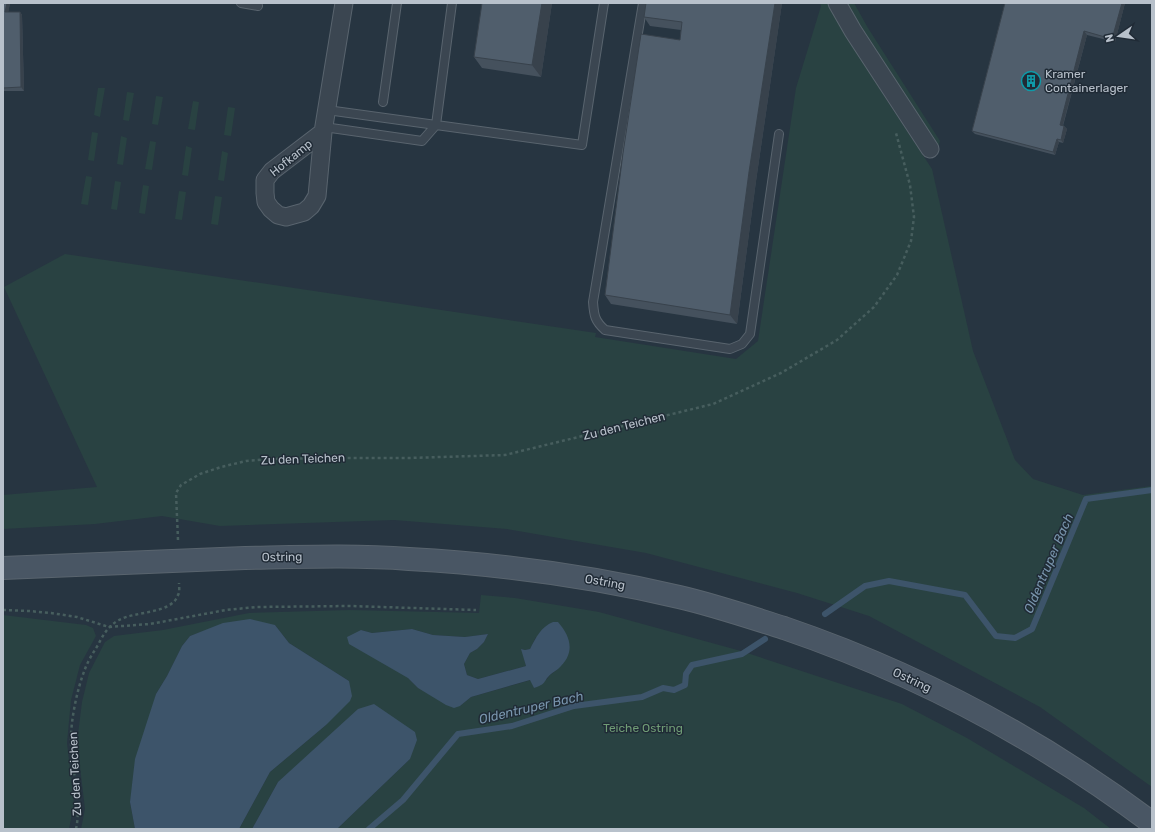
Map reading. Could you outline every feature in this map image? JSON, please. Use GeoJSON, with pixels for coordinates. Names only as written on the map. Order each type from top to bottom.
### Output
{"type":"FeatureCollection","features":[{"type":"Feature","properties":{"kind":"main road","name":"Ostring"},"geometry":{"type":"LineString","coordinates":[[3,568],[299,557],[341,556],[408,558],[476,563],[544,571],[682,597],[749,616],[813,638],[878,664],[942,694],[1002,726],[1062,761],[1121,800],[1152,823]]}},
{"type":"Feature","properties":{"kind":"street","name":"Hofkamp"},"geometry":{"type":"LineString","coordinates":[[324,130],[272,171],[265,180],[266,202],[278,215],[286,217],[304,212],[311,206],[317,196],[324,130],[344,3]]}},
{"type":"Feature","properties":{"kind":"street"},"geometry":{"type":"LineString","coordinates":[[837,3],[857,37],[930,150]]}},
{"type":"Feature","properties":{"kind":"lane"},"geometry":{"type":"LineString","coordinates":[[241,3],[258,6]]}},
{"type":"Feature","properties":{"kind":"lane"},"geometry":{"type":"LineString","coordinates":[[383,102],[397,3]]}},
{"type":"Feature","properties":{"kind":"lane"},"geometry":{"type":"LineString","coordinates":[[324,130],[422,141],[436,125],[452,3]]}},
{"type":"Feature","properties":{"kind":"lane"},"geometry":{"type":"LineString","coordinates":[[327,110],[582,145],[604,3]]}},
{"type":"Feature","properties":{"kind":"lane"},"geometry":{"type":"LineString","coordinates":[[643,3],[593,302],[594,315],[598,323],[606,330],[722,348],[730,349],[742,344],[750,334],[779,134]]}},
{"type":"Feature","properties":{"kind":"path","name":"Zu den Teichen"},"geometry":{"type":"LineString","coordinates":[[178,540],[176,493],[178,489],[181,485],[200,474],[221,467],[246,461],[271,459],[409,458],[505,455],[713,404],[781,373],[837,340],[874,307],[897,275],[911,241],[914,217],[910,185],[894,128]]}},
{"type":"Feature","properties":{"kind":"path"},"geometry":{"type":"LineString","coordinates":[[109,627],[119,620],[130,616],[164,608],[173,604],[179,594],[179,583]]}},
{"type":"Feature","properties":{"kind":"path"},"geometry":{"type":"LineString","coordinates":[[3,610],[30,610],[51,613],[77,618],[109,627],[150,624],[226,610],[256,607],[350,606],[476,610]]}},
{"type":"Feature","properties":{"kind":"path","name":"Zu den Teichen"},"geometry":{"type":"LineString","coordinates":[[76,829],[78,821],[78,803],[71,743],[76,701],[85,669],[109,627]]}},
{"type":"Feature","properties":{"kind":"green space"},"geometry":{"type":"Polygon","coordinates":[[[820,3],[832,3],[881,82],[884,96],[932,169],[973,351],[1015,460],[1033,479],[1083,495],[1152,486],[1152,787],[1040,707],[869,616],[797,593],[646,553],[507,529],[394,520],[220,526],[162,516],[95,524],[3,529],[3,495],[97,487],[4,287],[65,254],[596,333],[595,337],[736,359],[758,341],[796,88],[821,6],[820,3]]]}},
{"type":"Feature","properties":{"kind":"green space"},"geometry":{"type":"Polygon","coordinates":[[[845,3],[854,3],[868,28],[940,141],[938,148],[845,3]]]}},
{"type":"Feature","properties":{"kind":"green space"},"geometry":{"type":"Polygon","coordinates":[[[98,88],[105,88],[100,117],[94,115],[98,88]]]}},
{"type":"Feature","properties":{"kind":"green space"},"geometry":{"type":"Polygon","coordinates":[[[127,92],[134,93],[129,121],[123,120],[127,92]]]}},
{"type":"Feature","properties":{"kind":"green space"},"geometry":{"type":"Polygon","coordinates":[[[156,96],[163,97],[158,125],[152,124],[156,96]]]}},
{"type":"Feature","properties":{"kind":"green space"},"geometry":{"type":"Polygon","coordinates":[[[193,101],[199,102],[195,130],[188,129],[193,101]]]}},
{"type":"Feature","properties":{"kind":"green space"},"geometry":{"type":"Polygon","coordinates":[[[228,107],[235,108],[231,136],[224,135],[228,107]]]}},
{"type":"Feature","properties":{"kind":"green space"},"geometry":{"type":"Polygon","coordinates":[[[92,132],[98,133],[94,161],[88,160],[92,132]]]}},
{"type":"Feature","properties":{"kind":"green space"},"geometry":{"type":"Polygon","coordinates":[[[121,136],[127,138],[123,165],[117,164],[121,136]]]}},
{"type":"Feature","properties":{"kind":"green space"},"geometry":{"type":"Polygon","coordinates":[[[150,141],[156,142],[152,170],[145,169],[150,141]]]}},
{"type":"Feature","properties":{"kind":"green space"},"geometry":{"type":"Polygon","coordinates":[[[186,146],[192,148],[188,176],[182,175],[186,146]]]}},
{"type":"Feature","properties":{"kind":"green space"},"geometry":{"type":"Polygon","coordinates":[[[222,151],[228,153],[224,181],[218,180],[222,151]]]}},
{"type":"Feature","properties":{"kind":"green space"},"geometry":{"type":"Polygon","coordinates":[[[86,176],[92,177],[88,205],[81,204],[86,176]]]}},
{"type":"Feature","properties":{"kind":"green space"},"geometry":{"type":"Polygon","coordinates":[[[115,181],[121,182],[117,210],[111,209],[115,181]]]}},
{"type":"Feature","properties":{"kind":"green space"},"geometry":{"type":"Polygon","coordinates":[[[143,185],[149,186],[145,214],[139,213],[143,185]]]}},
{"type":"Feature","properties":{"kind":"green space"},"geometry":{"type":"Polygon","coordinates":[[[179,191],[186,192],[182,220],[175,219],[179,191]]]}},
{"type":"Feature","properties":{"kind":"green space"},"geometry":{"type":"Polygon","coordinates":[[[215,196],[222,197],[218,225],[211,224],[215,196]]]}},
{"type":"Feature","properties":{"kind":"green space","name":"Teiche Ostring"},"geometry":{"type":"Polygon","coordinates":[[[481,595],[515,598],[599,612],[741,651],[902,704],[967,738],[1084,808],[1111,829],[337,829],[410,759],[278,782],[252,829],[239,829],[270,772],[326,725],[349,681],[289,643],[275,625],[204,631],[190,636],[182,646],[156,694],[130,802],[135,829],[81,829],[85,809],[77,742],[82,702],[89,673],[105,642],[114,636],[163,630],[249,613],[350,610],[479,613],[481,595]],[[412,629],[372,633],[361,630],[418,688],[460,706],[471,697],[531,680],[534,688],[558,669],[536,637],[530,649],[522,649],[526,666],[478,679],[467,675],[464,664],[470,653],[484,642],[488,634],[466,637],[433,635],[412,629]]]}},
{"type":"Feature","properties":{"kind":"green space"},"geometry":{"type":"Polygon","coordinates":[[[3,615],[86,625],[93,628],[96,636],[80,665],[71,700],[67,743],[74,803],[69,829],[3,829],[3,615]]]}},
{"type":"Feature","properties":{"kind":"water"},"geometry":{"type":"Polygon","coordinates":[[[250,619],[275,625],[289,643],[349,681],[352,696],[350,701],[326,725],[270,772],[239,829],[135,829],[130,802],[135,759],[156,694],[182,646],[190,636],[223,623],[250,619]]]}},
{"type":"Feature","properties":{"kind":"water"},"geometry":{"type":"Polygon","coordinates":[[[553,622],[558,622],[563,628],[569,640],[570,646],[567,658],[543,684],[534,688],[530,680],[471,697],[460,706],[454,708],[446,705],[418,688],[408,678],[349,644],[347,637],[361,630],[372,633],[412,629],[433,635],[465,637],[488,634],[484,642],[470,653],[464,664],[467,675],[478,679],[526,666],[521,649],[530,649],[542,630],[553,622]]]}},
{"type":"Feature","properties":{"kind":"water"},"geometry":{"type":"Polygon","coordinates":[[[374,704],[415,732],[417,740],[410,759],[337,829],[252,829],[278,782],[358,709],[374,704]]]}},
{"type":"Feature","properties":{"kind":"building"},"geometry":{"type":"Polygon","coordinates":[[[3,3],[7,3],[5,12],[20,12],[21,87],[3,88],[3,3]]]}},
{"type":"Feature","properties":{"kind":"building"},"geometry":{"type":"Polygon","coordinates":[[[482,3],[542,3],[532,65],[474,57],[482,3]]]}},
{"type":"Feature","properties":{"kind":"building"},"geometry":{"type":"Polygon","coordinates":[[[646,3],[775,3],[749,172],[730,315],[605,295],[623,153],[641,34],[680,40],[682,22],[644,17],[646,3]]]}},
{"type":"Feature","properties":{"kind":"building","name":"Kramer Containerlager"},"geometry":{"type":"Polygon","coordinates":[[[1005,3],[1122,3],[1112,39],[1084,31],[1060,125],[1064,126],[1061,140],[1057,139],[1053,152],[972,131],[1005,3]]]}},
{"type":"Feature","properties":{"kind":"waterway","name":"Oldentruper Bach"},"geometry":{"type":"LineString","coordinates":[[825,614],[865,586],[889,581],[965,595],[996,636],[1015,638],[1032,629],[1086,499],[1152,490]]}},
{"type":"Feature","properties":{"kind":"waterway","name":"Oldentruper Bach"},"geometry":{"type":"LineString","coordinates":[[369,829],[403,800],[458,734],[512,726],[574,706],[642,697],[663,688],[674,690],[685,685],[686,674],[692,665],[742,654],[765,639]]}},
{"type":"Feature","properties":{"kind":"place","name":"Kramer Containerlager"},"geometry":{"type":"Point","coordinates":[1031,81]}}]}
